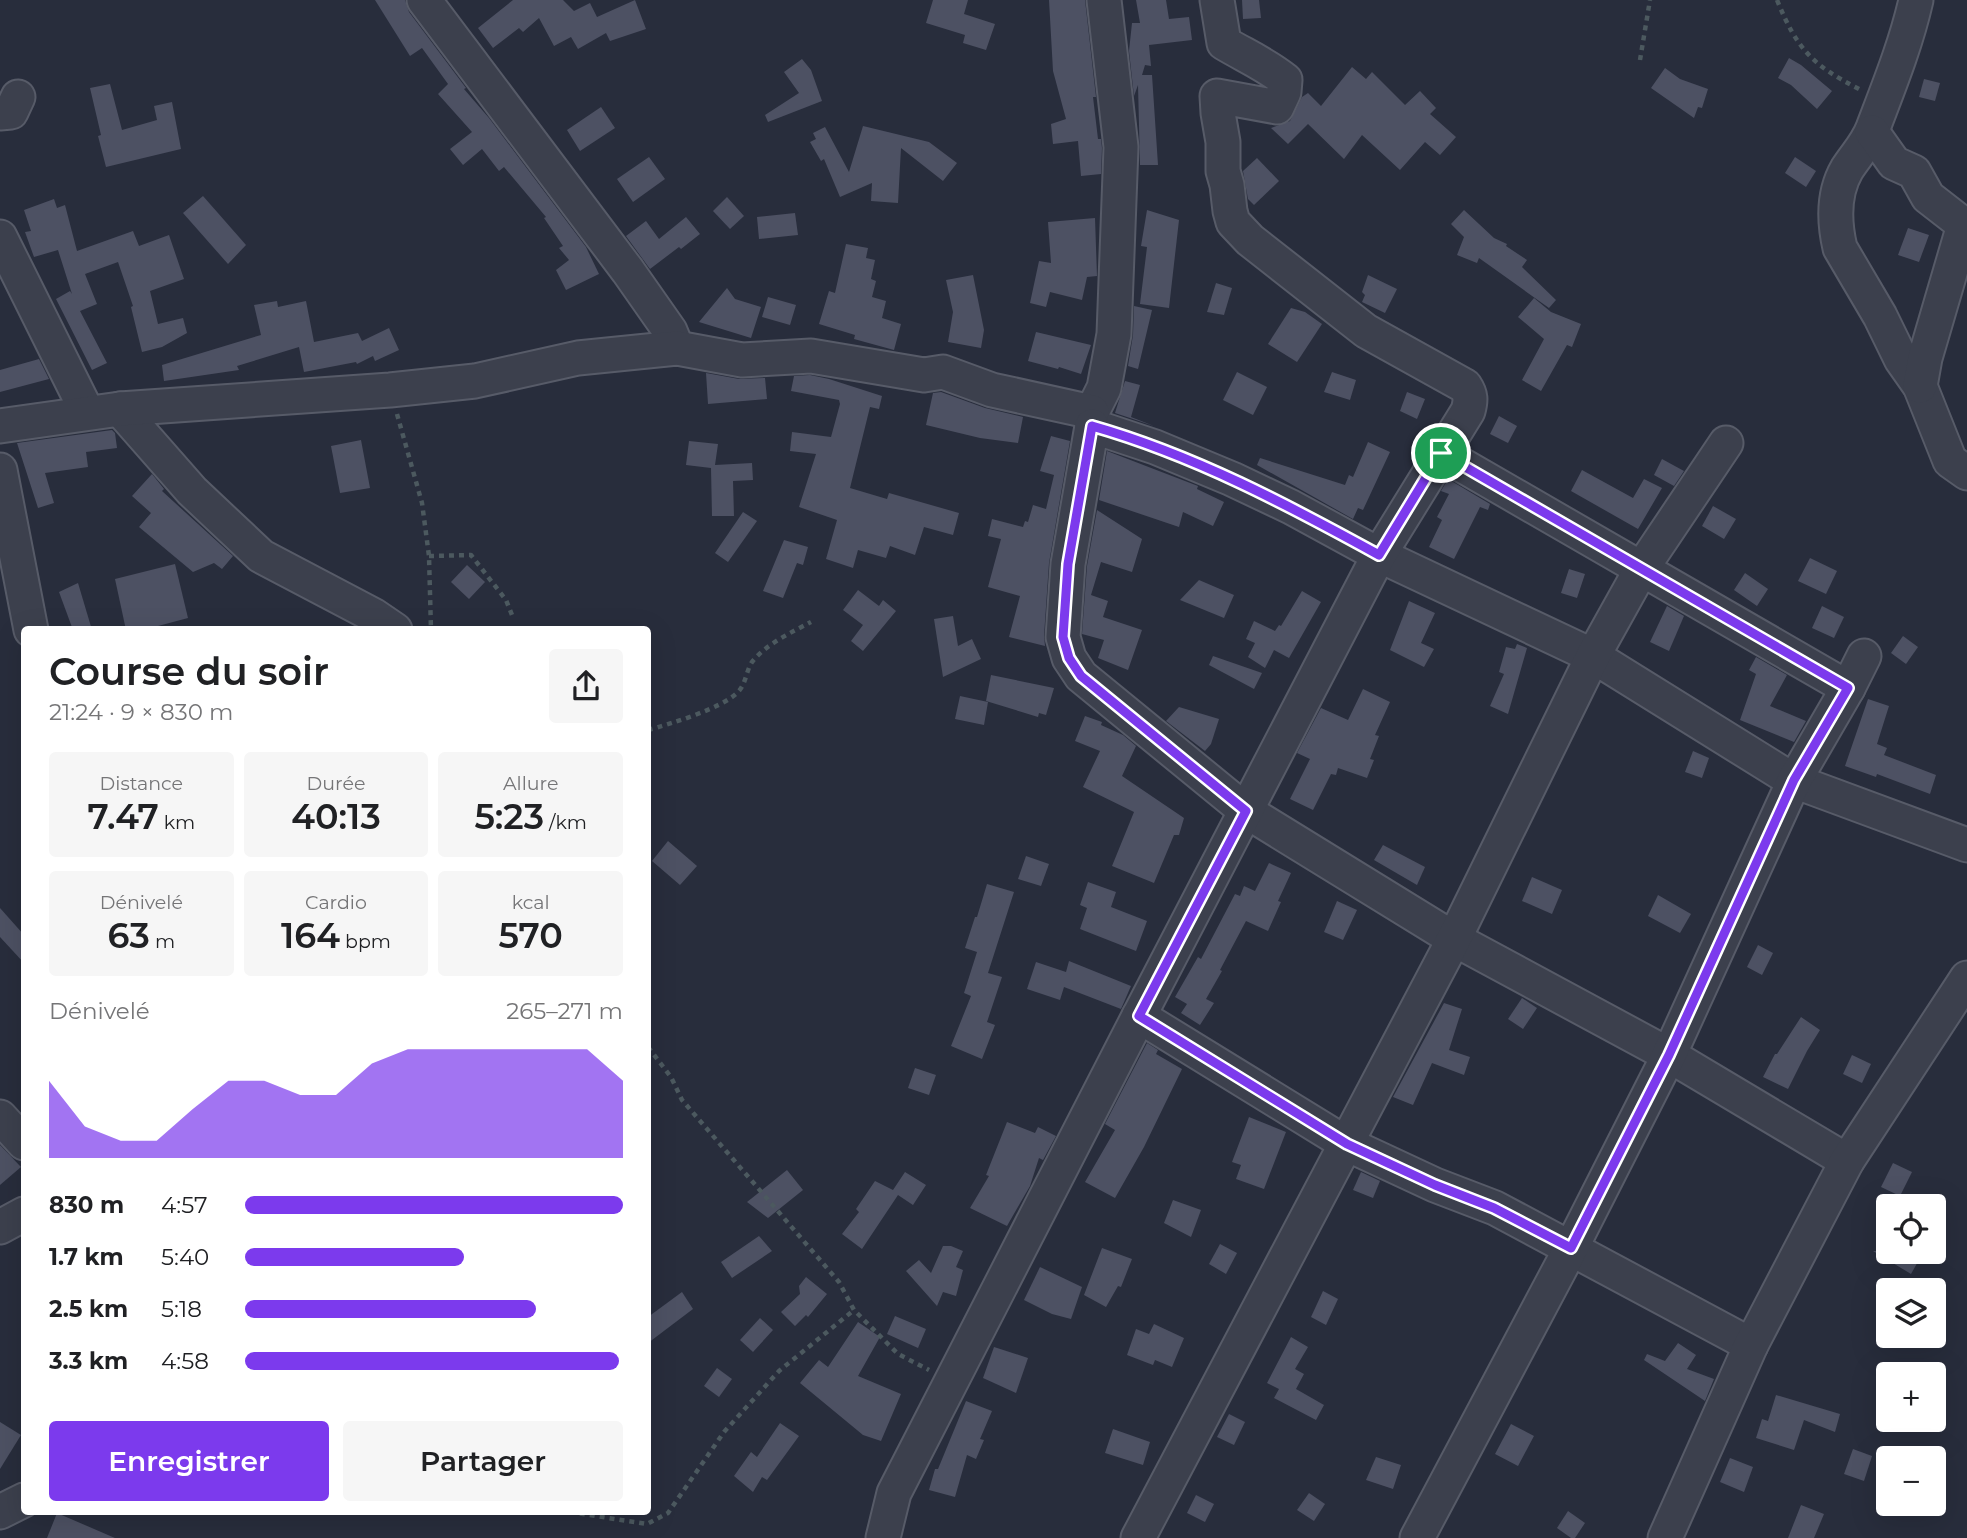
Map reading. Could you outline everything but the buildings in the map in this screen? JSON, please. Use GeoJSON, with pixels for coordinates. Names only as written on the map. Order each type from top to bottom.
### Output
{"type":"FeatureCollection","features":[{"type":"Feature","properties":{"kind":"street"},"geometry":{"type":"LineString","coordinates":[[424,0],[628,271],[670,331],[677,348]]}},
{"type":"Feature","properties":{"kind":"street"},"geometry":{"type":"LineString","coordinates":[[1104,0],[1120,160],[1114,334],[1104,388],[1092,419],[1068,564],[1063,637],[1069,658],[1081,676],[1246,811],[1454,939],[1669,1055],[1847,1161]]}},
{"type":"Feature","properties":{"kind":"street"},"geometry":{"type":"LineString","coordinates":[[883,1538],[894,1493],[1139,1016],[1379,555],[1468,411],[1471,401],[1465,386],[1366,331],[1250,240],[1233,222],[1223,171],[1223,142],[1217,96],[1277,107],[1284,92],[1285,80],[1273,69],[1258,64],[1224,43],[1217,0]]}},
{"type":"Feature","properties":{"kind":"street"},"geometry":{"type":"LineString","coordinates":[[1916,0],[1898,61],[1877,117],[1840,183],[1836,203],[1837,237],[1840,248],[1881,316],[1901,359],[1920,386],[1950,461],[1967,473]]}},
{"type":"Feature","properties":{"kind":"street"},"geometry":{"type":"LineString","coordinates":[[1877,117],[1888,156],[1894,163],[1913,172],[1928,197],[1965,222],[1925,358],[1920,386]]}},
{"type":"Feature","properties":{"kind":"street"},"geometry":{"type":"LineString","coordinates":[[0,237],[87,412]]}},
{"type":"Feature","properties":{"kind":"street"},"geometry":{"type":"LineString","coordinates":[[0,425],[87,412],[390,390],[475,381],[578,358],[677,348],[742,360],[811,356],[923,374],[943,372],[992,390],[1092,419],[1232,479],[1291,507],[1379,555],[1593,656],[1794,780],[1967,845]]}},
{"type":"Feature","properties":{"kind":"street"},"geometry":{"type":"LineString","coordinates":[[120,409],[192,491],[261,555],[390,626]]}},
{"type":"Feature","properties":{"kind":"street"},"geometry":{"type":"LineString","coordinates":[[1138,1538],[1454,939],[1593,656],[1642,568],[1726,443]]}},
{"type":"Feature","properties":{"kind":"street"},"geometry":{"type":"LineString","coordinates":[[1441,453],[1848,688]]}},
{"type":"Feature","properties":{"kind":"street"},"geometry":{"type":"LineString","coordinates":[[0,470],[30,626]]}},
{"type":"Feature","properties":{"kind":"street"},"geometry":{"type":"LineString","coordinates":[[1418,1538],[1669,1055],[1794,780],[1864,656]]}},
{"type":"Feature","properties":{"kind":"street"},"geometry":{"type":"LineString","coordinates":[[1665,1538],[1751,1345],[1847,1161],[1967,978]]}},
{"type":"Feature","properties":{"kind":"street"},"geometry":{"type":"LineString","coordinates":[[1139,1016],[1347,1144],[1435,1185],[1494,1208],[1751,1345]]}},
{"type":"Feature","properties":{"kind":"street"},"geometry":{"type":"LineString","coordinates":[[0,1117],[21,1140]]}},
{"type":"Feature","properties":{"kind":"street"},"geometry":{"type":"LineString","coordinates":[[0,1227],[21,1216]]}},
{"type":"Feature","properties":{"kind":"street"},"geometry":{"type":"LineString","coordinates":[[0,1512],[21,1502]]}},
{"type":"Feature","properties":{"kind":"path"},"geometry":{"type":"LineString","coordinates":[[1640,60],[1650,0]]}},
{"type":"Feature","properties":{"kind":"path"},"geometry":{"type":"LineString","coordinates":[[1778,1],[1794,37],[1826,72],[1877,117]]}},
{"type":"Feature","properties":{"kind":"path"},"geometry":{"type":"LineString","coordinates":[[390,390],[422,502],[429,556],[431,626]]}},
{"type":"Feature","properties":{"kind":"path"},"geometry":{"type":"LineString","coordinates":[[429,556],[471,555],[499,589],[512,615]]}},
{"type":"Feature","properties":{"kind":"path"},"geometry":{"type":"LineString","coordinates":[[651,729],[680,722],[740,691],[752,663],[765,651],[811,622]]}},
{"type":"Feature","properties":{"kind":"path"},"geometry":{"type":"LineString","coordinates":[[651,1051],[671,1077],[682,1100],[839,1282],[854,1310],[898,1354],[933,1372],[949,1384]]}},
{"type":"Feature","properties":{"kind":"path"},"geometry":{"type":"LineString","coordinates":[[589,1515],[647,1524],[668,1513],[724,1432],[779,1371],[854,1310]]}},
{"type":"Feature","properties":{"kind":"route"},"geometry":{"type":"LineString","coordinates":[[1092,426],[1155,447],[1232,479],[1291,507],[1379,555],[1441,453],[1848,688],[1794,780],[1669,1055],[1571,1248],[1494,1208],[1435,1185],[1347,1144],[1139,1016],[1246,811],[1081,676],[1069,658],[1063,637],[1068,564],[1092,426]]}}]}
